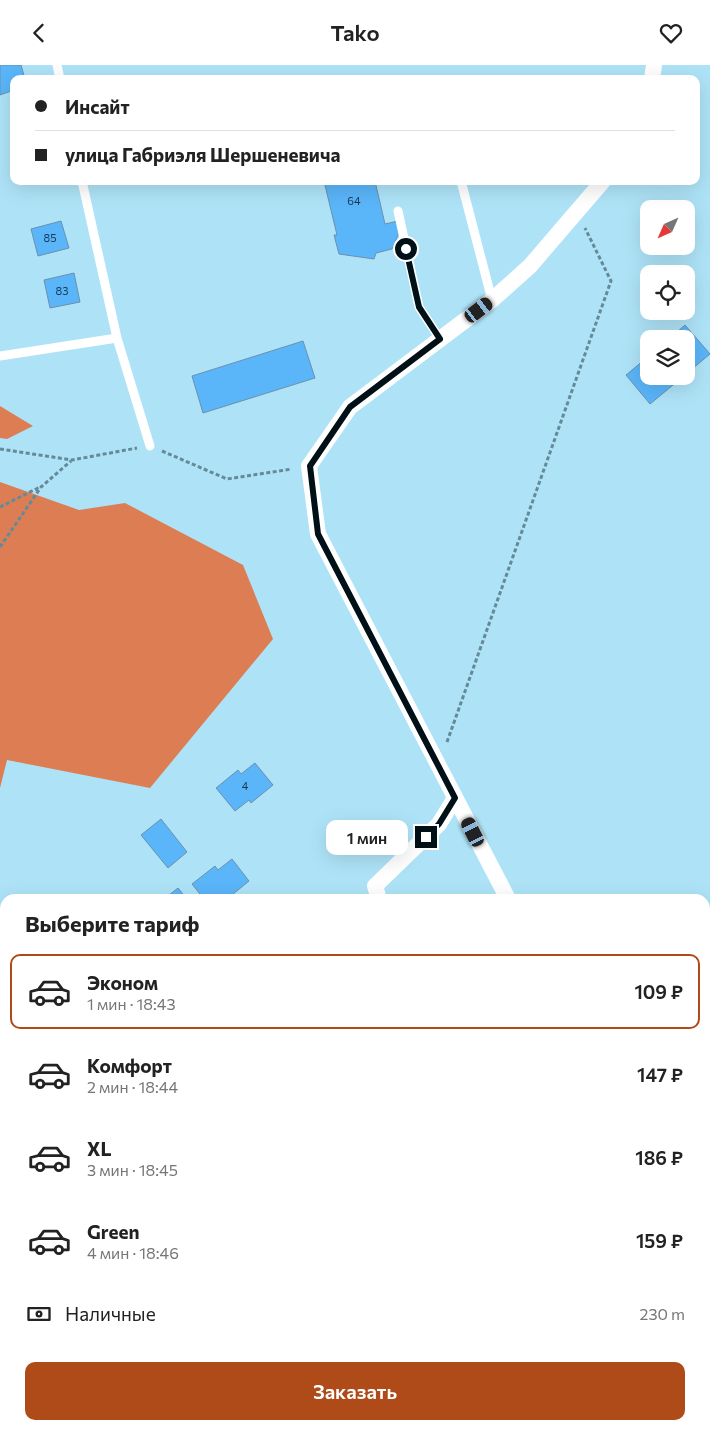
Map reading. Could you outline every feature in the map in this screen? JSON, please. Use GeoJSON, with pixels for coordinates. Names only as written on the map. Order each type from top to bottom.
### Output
{"type":"FeatureCollection","features":[{"type":"Feature","properties":{"kind":"street"},"geometry":{"type":"LineString","coordinates":[[505,894],[318,534],[310,466],[350,407],[492,300],[530,266],[600,185]]}},
{"type":"Feature","properties":{"kind":"street"},"geometry":{"type":"LineString","coordinates":[[377,894],[375,886],[439,824],[455,798]]}},
{"type":"Feature","properties":{"kind":"lane"},"geometry":{"type":"LineString","coordinates":[[83,185],[117,338],[150,446]]}},
{"type":"Feature","properties":{"kind":"lane"},"geometry":{"type":"LineString","coordinates":[[462,185],[492,300]]}},
{"type":"Feature","properties":{"kind":"lane"},"geometry":{"type":"LineString","coordinates":[[398,211],[419,307],[440,339]]}},
{"type":"Feature","properties":{"kind":"lane"},"geometry":{"type":"LineString","coordinates":[[0,356],[117,338]]}},
{"type":"Feature","properties":{"kind":"path"},"geometry":{"type":"LineString","coordinates":[[439,766],[611,281],[577,211]]}},
{"type":"Feature","properties":{"kind":"path"},"geometry":{"type":"LineString","coordinates":[[0,507],[40,487],[72,460]]}},
{"type":"Feature","properties":{"kind":"path"},"geometry":{"type":"LineString","coordinates":[[0,547],[40,487]]}},
{"type":"Feature","properties":{"kind":"shaded area"},"geometry":{"type":"Polygon","coordinates":[[[0,406],[33,426],[7,439],[0,438],[0,406]]]}},
{"type":"Feature","properties":{"kind":"shaded area"},"geometry":{"type":"Polygon","coordinates":[[[0,482],[79,510],[125,503],[243,565],[273,639],[150,788],[7,760],[0,788],[0,482]]]}},
{"type":"Feature","properties":{"kind":"building"},"geometry":{"type":"Polygon","coordinates":[[[0,65],[21,65],[24,75],[10,75],[10,91],[0,95],[0,65]]]}},
{"type":"Feature","properties":{"kind":"building"},"geometry":{"type":"Polygon","coordinates":[[[325,185],[376,185],[385,224],[398,221],[399,233],[392,249],[376,253],[374,259],[339,254],[334,235],[337,235],[325,185]]]}},
{"type":"Feature","properties":{"kind":"building"},"geometry":{"type":"Polygon","coordinates":[[[61,221],[69,248],[38,256],[31,229],[61,221]]]}},
{"type":"Feature","properties":{"kind":"building"},"geometry":{"type":"Polygon","coordinates":[[[74,273],[80,302],[50,308],[44,280],[74,273]]]}},
{"type":"Feature","properties":{"kind":"building"},"geometry":{"type":"Polygon","coordinates":[[[685,325],[689,330],[679,330],[685,325]]]}},
{"type":"Feature","properties":{"kind":"building"},"geometry":{"type":"Polygon","coordinates":[[[695,337],[710,354],[695,366],[695,337]]]}},
{"type":"Feature","properties":{"kind":"building"},"geometry":{"type":"Polygon","coordinates":[[[303,341],[315,378],[203,413],[192,376],[303,341]]]}},
{"type":"Feature","properties":{"kind":"building"},"geometry":{"type":"Polygon","coordinates":[[[640,363],[640,385],[673,385],[650,404],[626,375],[640,363]]]}},
{"type":"Feature","properties":{"kind":"building"},"geometry":{"type":"Polygon","coordinates":[[[255,763],[273,785],[251,803],[249,800],[235,811],[216,788],[238,770],[241,774],[255,763]]]}},
{"type":"Feature","properties":{"kind":"building"},"geometry":{"type":"Polygon","coordinates":[[[161,819],[187,852],[168,868],[141,835],[161,819]]]}},
{"type":"Feature","properties":{"kind":"building"},"geometry":{"type":"Polygon","coordinates":[[[232,859],[249,881],[233,894],[200,894],[192,884],[215,866],[218,870],[232,859]]]}},
{"type":"Feature","properties":{"kind":"building"},"geometry":{"type":"Polygon","coordinates":[[[178,888],[183,894],[170,894],[178,888]]]}},
{"type":"Feature","properties":{"kind":"route"},"geometry":{"type":"LineString","coordinates":[[406,249],[419,307],[440,339],[350,407],[310,466],[318,534],[455,798],[439,824],[426,837]]}}]}
